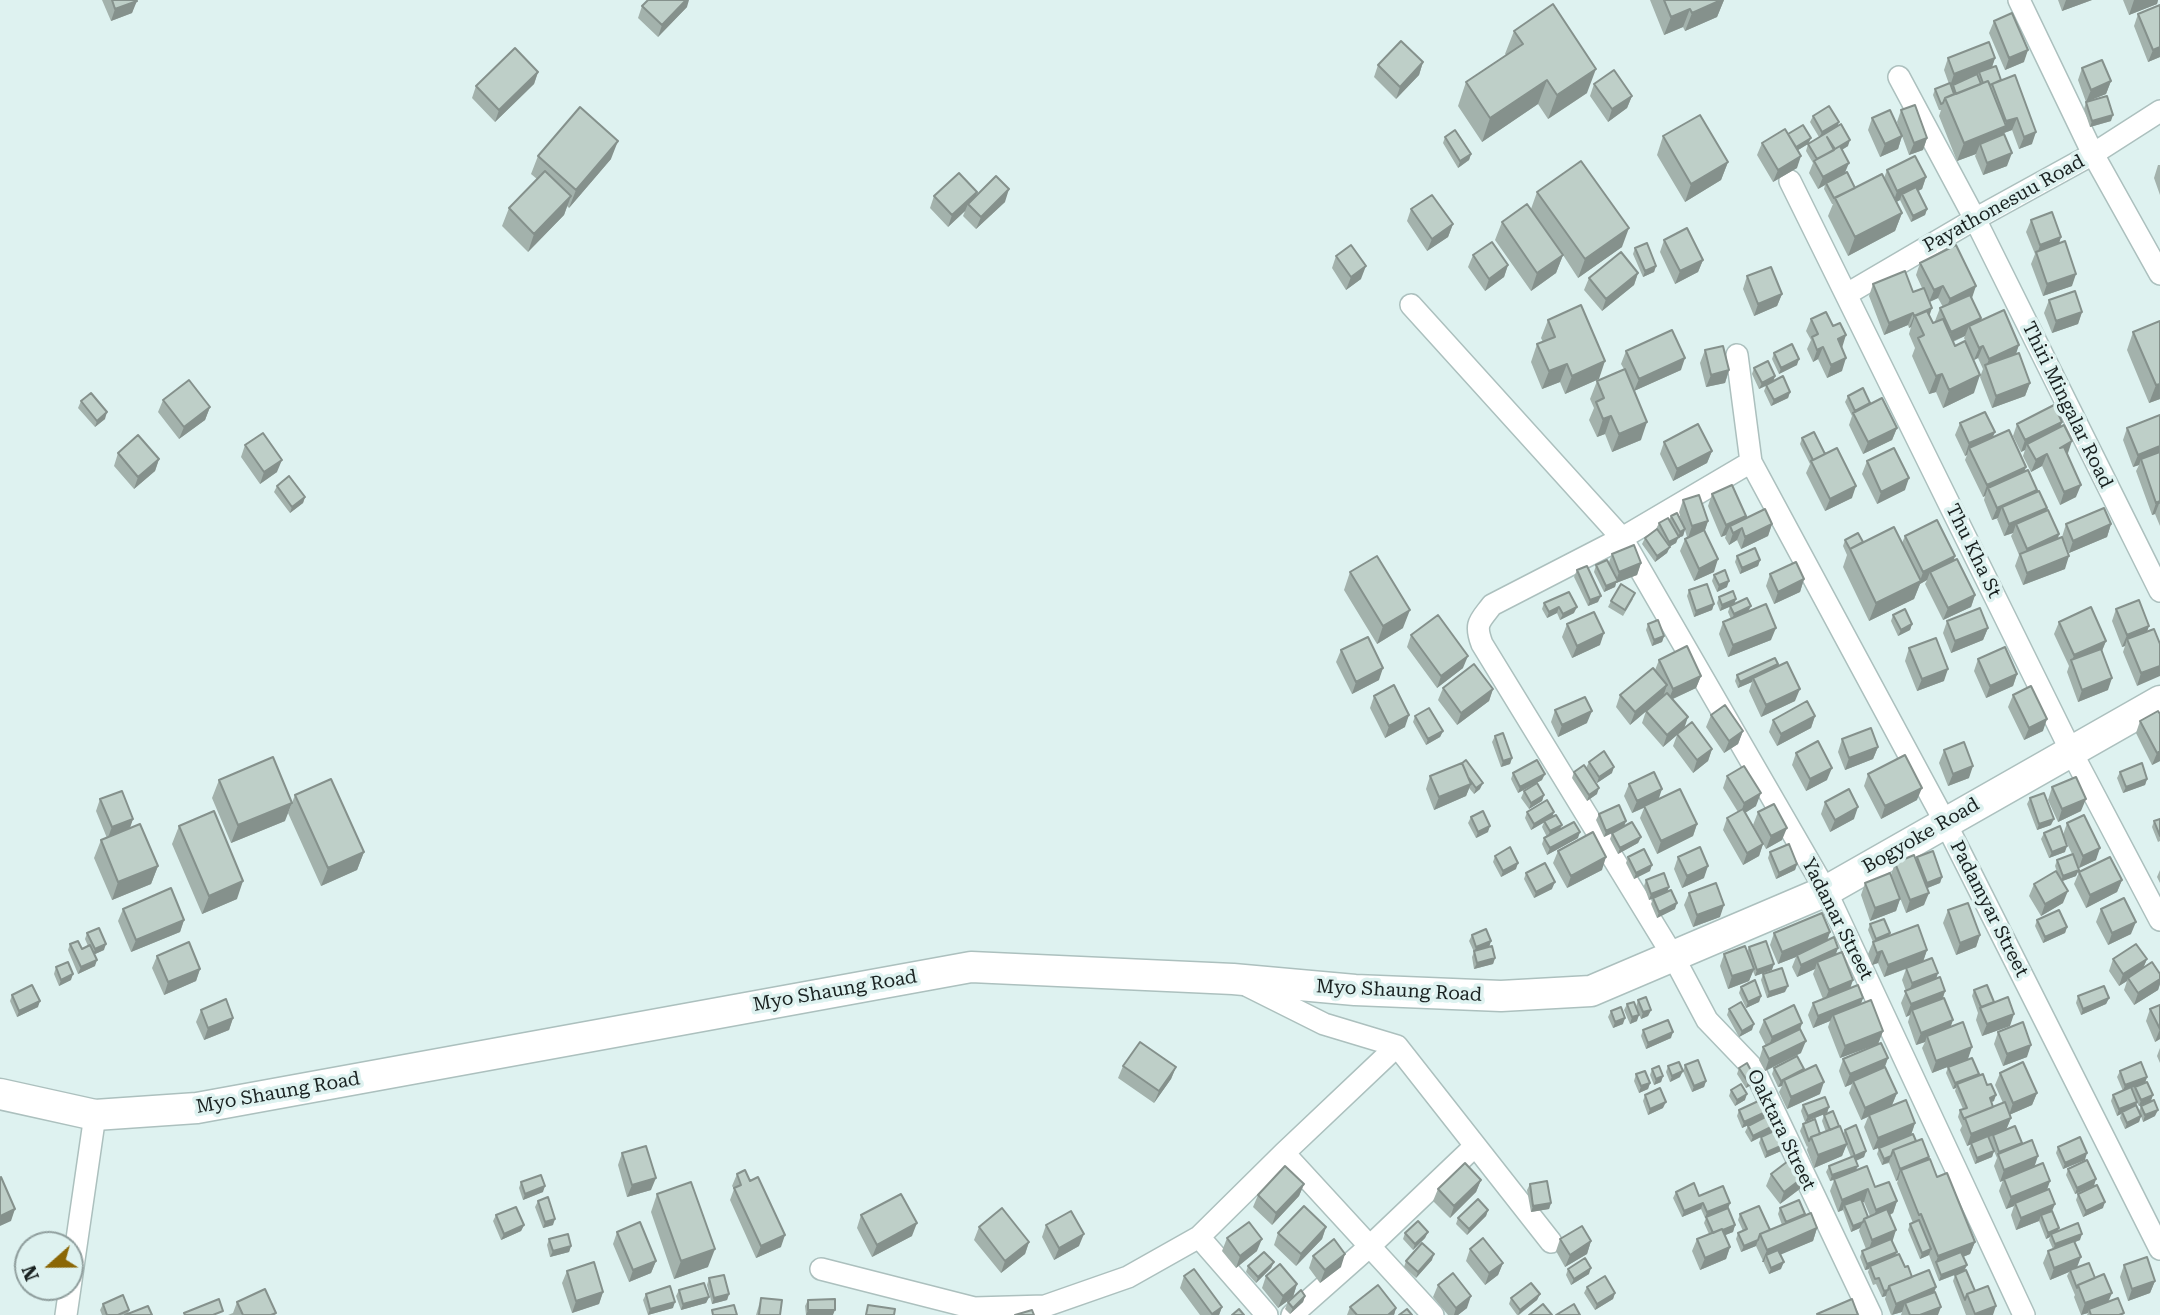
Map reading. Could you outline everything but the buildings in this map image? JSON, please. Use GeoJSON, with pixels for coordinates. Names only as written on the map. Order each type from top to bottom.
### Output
{"type":"FeatureCollection","features":[{"type":"Feature","properties":{"kind":"street"},"geometry":{"type":"LineString","coordinates":[[2019,0],[2093,154],[2160,274]]}},
{"type":"Feature","properties":{"kind":"street","name":"Thiri Mingalar Road"},"geometry":{"type":"LineString","coordinates":[[1899,77],[1975,219],[2160,590]]}},
{"type":"Feature","properties":{"kind":"street","name":"Payathonesuu Road"},"geometry":{"type":"LineString","coordinates":[[1847,295],[1975,219],[2093,154],[2160,111]]}},
{"type":"Feature","properties":{"kind":"street","name":"Thu Kha St"},"geometry":{"type":"LineString","coordinates":[[1790,181],[2071,751],[2160,920]]}},
{"type":"Feature","properties":{"kind":"street","name":"Yadanar Street"},"geometry":{"type":"LineString","coordinates":[[1411,306],[1622,538],[1826,891],[2024,1315]]}},
{"type":"Feature","properties":{"kind":"street"},"geometry":{"type":"LineString","coordinates":[[1622,538],[1751,462],[1737,355]]}},
{"type":"Feature","properties":{"kind":"street","name":"Padamyar Street"},"geometry":{"type":"LineString","coordinates":[[1751,462],[1945,822],[2160,1249]]}},
{"type":"Feature","properties":{"kind":"street","name":"Oaktara Street"},"geometry":{"type":"LineString","coordinates":[[1622,538],[1492,605],[1478,623],[1477,631],[1482,644],[1673,956],[1707,1020],[1754,1069],[1871,1315]]}},
{"type":"Feature","properties":{"kind":"street","name":"Bogyoke Road"},"geometry":{"type":"LineString","coordinates":[[1673,956],[1826,891],[2160,701]]}},
{"type":"Feature","properties":{"kind":"street","name":"Myo Shaung Road"},"geometry":{"type":"LineString","coordinates":[[0,1094],[95,1115],[197,1108],[971,967],[1233,979],[1355,990],[1502,996],[1591,991],[1673,956]]}},
{"type":"Feature","properties":{"kind":"street"},"geometry":{"type":"LineString","coordinates":[[1233,979],[1324,1024],[1397,1046],[1551,1242]]}},
{"type":"Feature","properties":{"kind":"street"},"geometry":{"type":"LineString","coordinates":[[821,1269],[975,1311],[1045,1306],[1128,1277],[1199,1237],[1397,1046]]}},
{"type":"Feature","properties":{"kind":"street"},"geometry":{"type":"LineString","coordinates":[[66,1315],[95,1115]]}},
{"type":"Feature","properties":{"kind":"street"},"geometry":{"type":"LineString","coordinates":[[1292,1315],[1370,1247],[1475,1146]]}},
{"type":"Feature","properties":{"kind":"street"},"geometry":{"type":"LineString","coordinates":[[1284,1153],[1433,1315]]}},
{"type":"Feature","properties":{"kind":"street"},"geometry":{"type":"LineString","coordinates":[[1199,1237],[1267,1315]]}}]}
